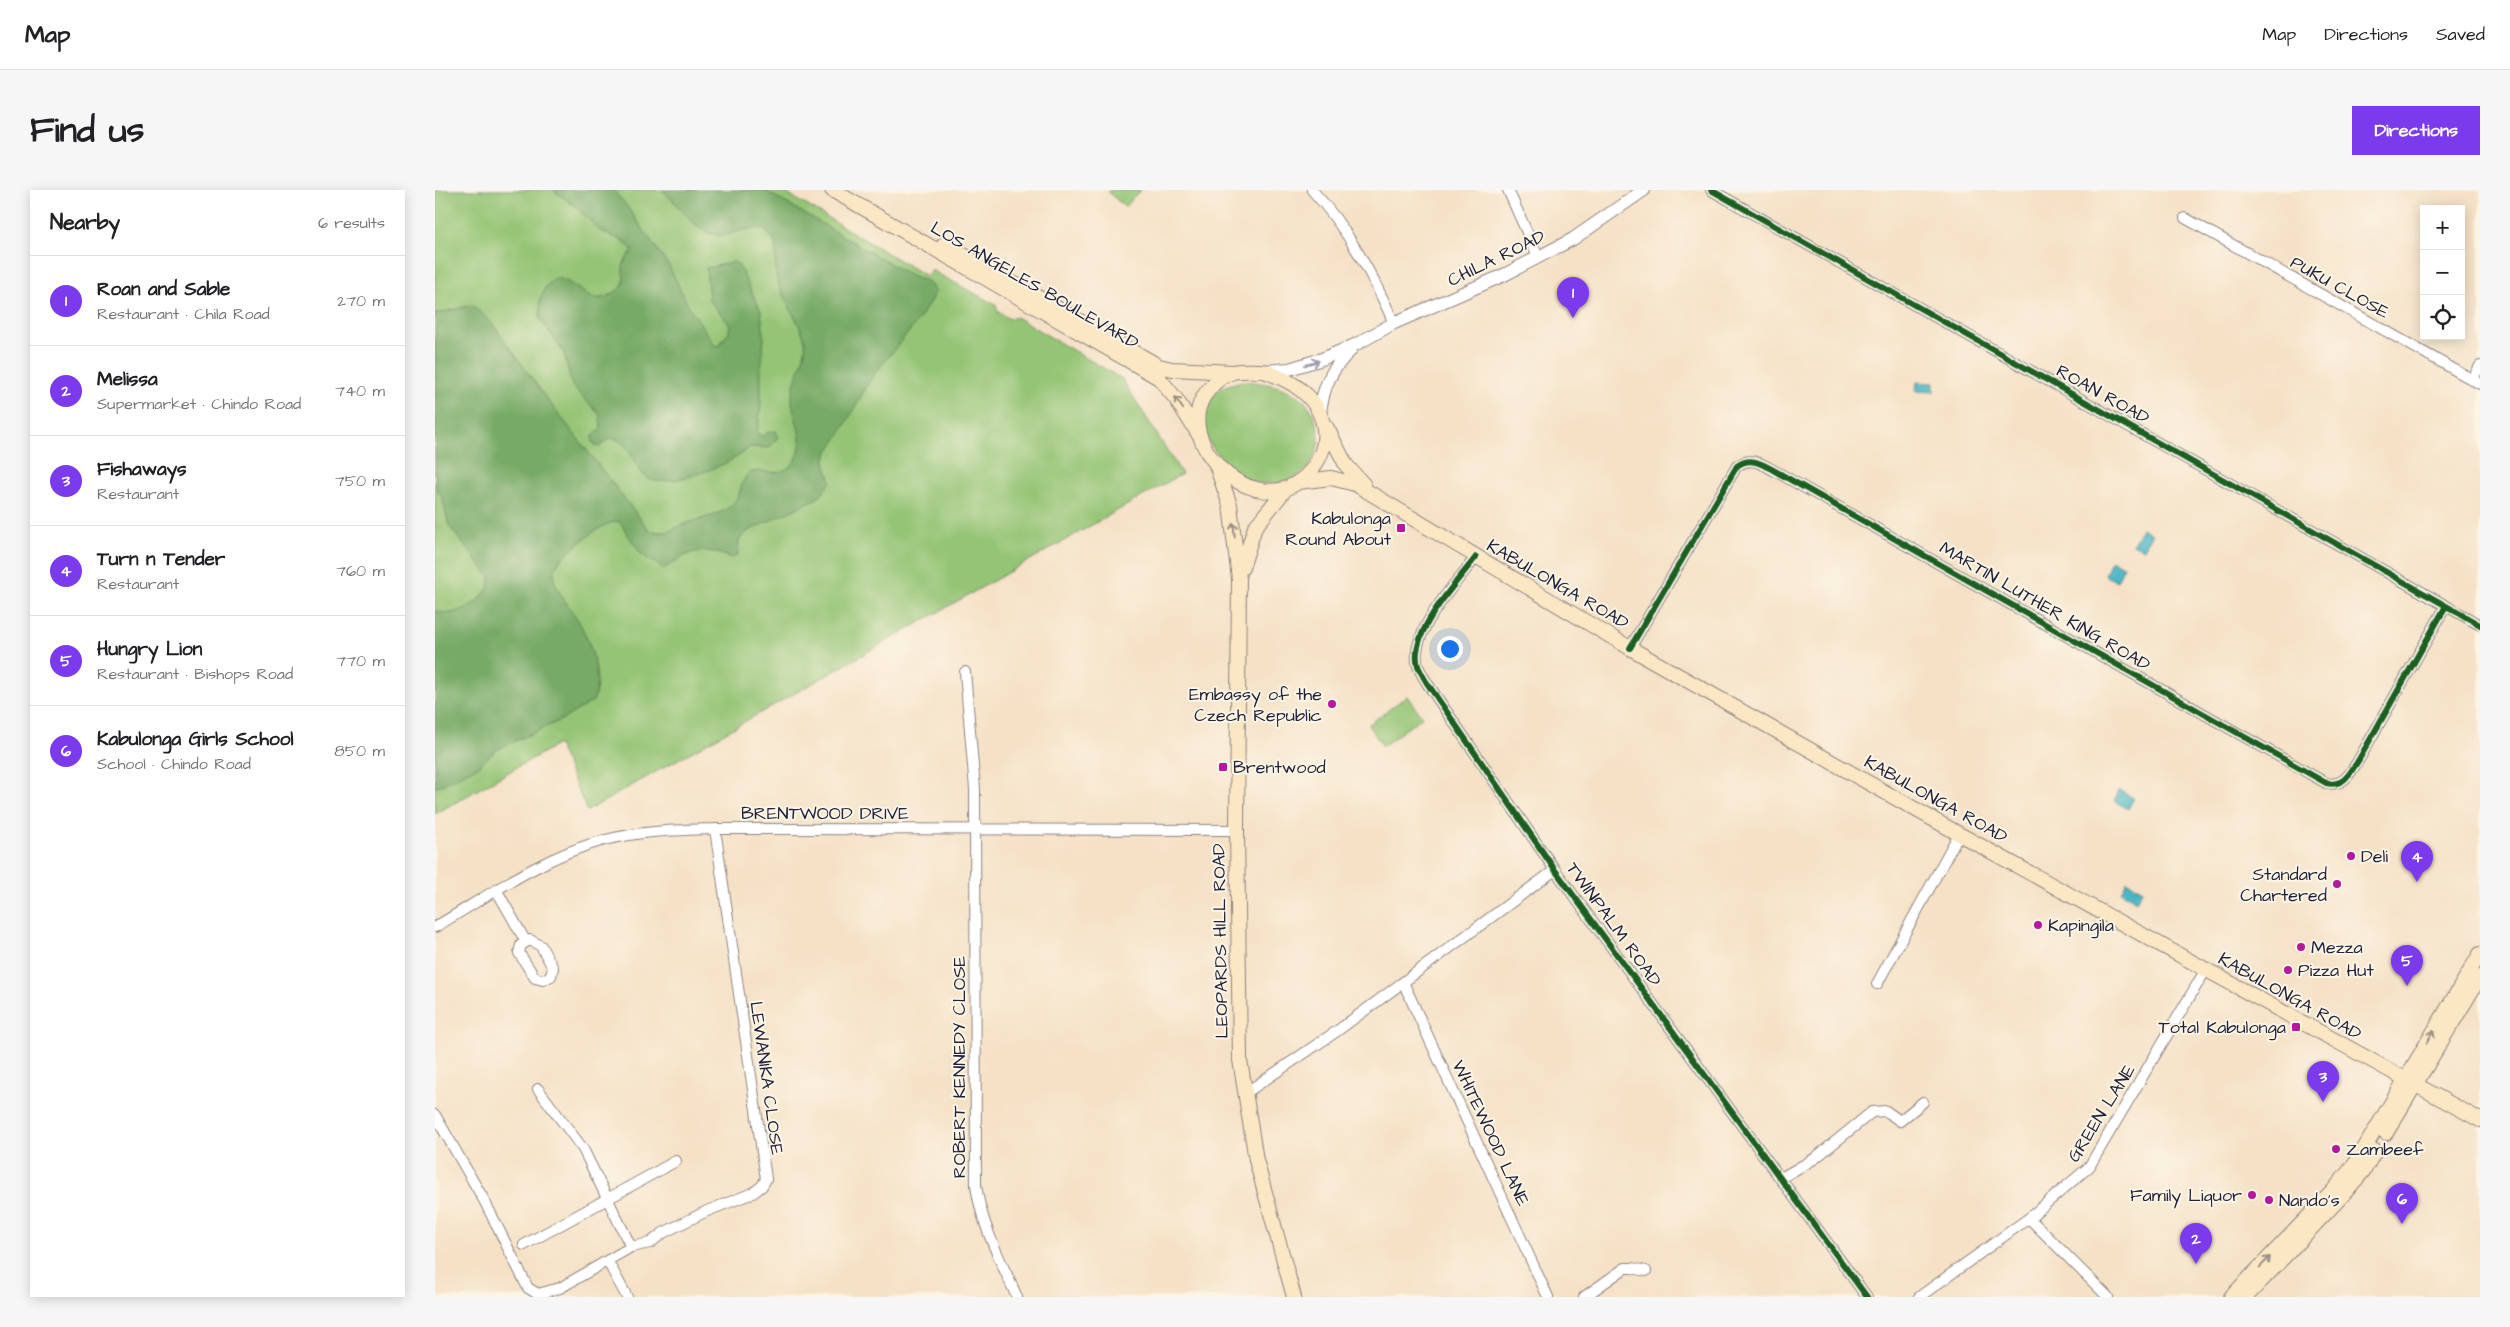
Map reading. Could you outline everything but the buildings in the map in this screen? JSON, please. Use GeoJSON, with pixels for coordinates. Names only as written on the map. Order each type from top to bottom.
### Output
{"type":"FeatureCollection","features":[{"type":"Feature","properties":{"kind":"main road","name":"LOS ANGELES BOULEVARD"},"geometry":{"type":"LineString","coordinates":[[832,190],[1159,378],[1176,399],[1199,435]]}},
{"type":"Feature","properties":{"kind":"main road","name":"LOS ANGELES BOULEVARD"},"geometry":{"type":"LineString","coordinates":[[849,190],[1159,366],[1172,369],[1233,372]]}},
{"type":"Feature","properties":{"kind":"main road"},"geometry":{"type":"LineString","coordinates":[[1264,371],[1288,381],[1303,391],[1322,419],[1326,442],[1323,454],[1309,473],[1298,482],[1285,490],[1264,491],[1251,488],[1230,476],[1215,462],[1199,435],[1197,410],[1210,386],[1233,372],[1264,371]]}},
{"type":"Feature","properties":{"kind":"main road","name":"KABULONGA ROAD"},"geometry":{"type":"LineString","coordinates":[[1322,419],[1351,471],[1381,499]]}},
{"type":"Feature","properties":{"kind":"main road","name":"LEOPARDS HILL ROAD"},"geometry":{"type":"LineString","coordinates":[[1215,462],[1230,505],[1239,579],[1237,830],[1240,1060],[1256,1160],[1294,1297]]}},
{"type":"Feature","properties":{"kind":"main road","name":"KABULONGA ROAD"},"geometry":{"type":"LineString","coordinates":[[1298,482],[1321,478],[1338,478],[1355,484],[1476,558],[1630,648],[1959,834],[2205,971],[2480,1120]]}},
{"type":"Feature","properties":{"kind":"main road","name":"LEOPARDS HILL ROAD"},"geometry":{"type":"LineString","coordinates":[[1239,579],[1255,526],[1285,490]]}},
{"type":"Feature","properties":{"kind":"main road"},"geometry":{"type":"LineString","coordinates":[[2245,1297],[2364,1170],[2480,954]]}},
{"type":"Feature","properties":{"kind":"main road"},"geometry":{"type":"LineString","coordinates":[[2231,1297],[2333,1191],[2355,1164],[2480,977]]}},
{"type":"Feature","properties":{"kind":"street"},"geometry":{"type":"LineString","coordinates":[[1312,190],[1349,237],[1365,263],[1395,323]]}},
{"type":"Feature","properties":{"kind":"street"},"geometry":{"type":"LineString","coordinates":[[1508,190],[1538,257]]}},
{"type":"Feature","properties":{"kind":"street","name":"CHILA ROAD"},"geometry":{"type":"LineString","coordinates":[[1264,371],[1313,363],[1357,344],[1395,323],[1473,289],[1573,239],[1644,190]]}},
{"type":"Feature","properties":{"kind":"street","name":"ROAN ROAD"},"geometry":{"type":"LineString","coordinates":[[1711,190],[2480,625]]}},
{"type":"Feature","properties":{"kind":"street","name":"PUKU CLOSE"},"geometry":{"type":"LineString","coordinates":[[2185,218],[2476,382]]}},
{"type":"Feature","properties":{"kind":"street","name":"CHILA ROAD"},"geometry":{"type":"LineString","coordinates":[[1322,419],[1322,396],[1329,375],[1336,364],[1357,344]]}},
{"type":"Feature","properties":{"kind":"street"},"geometry":{"type":"LineString","coordinates":[[2476,382],[2480,366]]}},
{"type":"Feature","properties":{"kind":"street","name":"MARTIN LUTHER KING ROAD"},"geometry":{"type":"LineString","coordinates":[[1630,648],[1737,466],[1743,462],[1751,461],[1775,471],[2333,785],[2345,780],[2358,760],[2447,606]]}},
{"type":"Feature","properties":{"kind":"street","name":"TWINPALM ROAD"},"geometry":{"type":"LineString","coordinates":[[1476,558],[1427,623],[1418,648],[1418,666],[1427,683],[1555,870],[1781,1178],[1861,1295]]}},
{"type":"Feature","properties":{"kind":"street","name":"ROBERT KENNEDY CLOSE"},"geometry":{"type":"LineString","coordinates":[[965,672],[975,789],[973,1089],[975,1185],[978,1204],[989,1234],[1017,1297]]}},
{"type":"Feature","properties":{"kind":"street","name":"BRENTWOOD DRIVE"},"geometry":{"type":"LineString","coordinates":[[435,927],[541,866],[599,842],[639,833],[715,829],[1237,830]]}},
{"type":"Feature","properties":{"kind":"street","name":"LEWANIKA CLOSE"},"geometry":{"type":"LineString","coordinates":[[631,1247],[650,1243],[663,1233],[702,1213],[753,1193],[762,1186],[766,1179],[715,829]]}},
{"type":"Feature","properties":{"kind":"street"},"geometry":{"type":"LineString","coordinates":[[1877,984],[1959,834]]}},
{"type":"Feature","properties":{"kind":"street"},"geometry":{"type":"LineString","coordinates":[[1244,1094],[1403,982],[1555,870]]}},
{"type":"Feature","properties":{"kind":"street"},"geometry":{"type":"LineString","coordinates":[[497,891],[525,942]]}},
{"type":"Feature","properties":{"kind":"street","name":"GREEN LANE"},"geometry":{"type":"LineString","coordinates":[[1919,1297],[2029,1218],[2079,1178],[2097,1157],[2205,971]]}},
{"type":"Feature","properties":{"kind":"street","name":"WHITEWOOD LANE"},"geometry":{"type":"LineString","coordinates":[[1403,982],[1548,1297]]}},
{"type":"Feature","properties":{"kind":"street"},"geometry":{"type":"LineString","coordinates":[[435,1115],[485,1202],[529,1288],[538,1294],[549,1293],[608,1262],[631,1247],[583,1149],[537,1089]]}},
{"type":"Feature","properties":{"kind":"street"},"geometry":{"type":"LineString","coordinates":[[1781,1178],[1815,1159],[1872,1112],[1886,1111],[1900,1121],[1923,1102]]}},
{"type":"Feature","properties":{"kind":"street"},"geometry":{"type":"LineString","coordinates":[[524,1245],[676,1161]]}},
{"type":"Feature","properties":{"kind":"street"},"geometry":{"type":"LineString","coordinates":[[2029,1218],[2108,1297]]}},
{"type":"Feature","properties":{"kind":"street"},"geometry":{"type":"LineString","coordinates":[[608,1262],[627,1297]]}},
{"type":"Feature","properties":{"kind":"street"},"geometry":{"type":"LineString","coordinates":[[1584,1297],[1625,1268],[1646,1271]]}},
{"type":"Feature","properties":{"kind":"green space"},"geometry":{"type":"Polygon","coordinates":[[[435,190],[781,190],[926,276],[931,270],[996,305],[998,312],[1010,319],[1016,317],[1122,379],[1182,474],[587,811],[558,744],[435,814],[435,190]]]}},
{"type":"Feature","properties":{"kind":"green space"},"geometry":{"type":"Polygon","coordinates":[[[553,190],[613,190],[626,205],[669,266],[688,305],[717,348],[729,332],[730,325],[709,300],[706,268],[734,262],[739,266],[761,311],[764,339],[761,368],[761,406],[757,434],[763,436],[769,432],[776,431],[778,437],[769,448],[749,447],[731,460],[701,473],[657,481],[649,479],[639,469],[628,449],[617,440],[610,438],[599,447],[593,443],[592,437],[601,428],[600,415],[572,386],[564,353],[540,318],[540,299],[546,286],[555,278],[569,283],[595,298],[602,298],[612,294],[622,286],[624,281],[624,265],[633,250],[623,241],[599,230],[575,206],[553,190]]]}},
{"type":"Feature","properties":{"kind":"green space"},"geometry":{"type":"Polygon","coordinates":[[[662,190],[764,190],[913,277],[927,281],[936,291],[920,318],[872,377],[840,434],[828,451],[825,462],[831,482],[818,498],[748,531],[739,540],[738,555],[731,558],[712,552],[696,552],[681,558],[664,569],[641,554],[619,521],[597,530],[563,558],[555,569],[554,580],[580,624],[592,651],[597,682],[593,701],[563,719],[496,750],[477,767],[435,788],[435,611],[451,613],[471,605],[483,595],[490,583],[490,577],[449,526],[442,497],[435,487],[435,314],[472,305],[492,323],[547,399],[649,530],[667,532],[719,513],[736,500],[746,476],[756,471],[777,472],[784,470],[796,459],[799,452],[800,437],[793,407],[792,392],[804,355],[805,341],[800,327],[779,287],[775,247],[772,238],[766,232],[753,228],[723,235],[708,233],[694,223],[662,190]]]}},
{"type":"Feature","properties":{"kind":"green space"},"geometry":{"type":"Polygon","coordinates":[[[1110,190],[1140,190],[1125,207],[1108,192],[1110,190]]]}},
{"type":"Feature","properties":{"kind":"green space"},"geometry":{"type":"Polygon","coordinates":[[[1243,381],[1269,384],[1285,389],[1299,397],[1310,407],[1317,426],[1318,445],[1311,463],[1297,476],[1274,483],[1251,481],[1229,466],[1208,441],[1203,428],[1202,415],[1205,404],[1213,394],[1225,386],[1243,381]]]}},
{"type":"Feature","properties":{"kind":"green space"},"geometry":{"type":"Polygon","coordinates":[[[1407,696],[1422,717],[1383,746],[1368,725],[1407,696]]]}},
{"type":"Feature","properties":{"kind":"water"},"geometry":{"type":"Polygon","coordinates":[[[1917,382],[1934,383],[1934,392],[1916,391],[1917,382]]]}},
{"type":"Feature","properties":{"kind":"water"},"geometry":{"type":"Polygon","coordinates":[[[2142,528],[2152,534],[2143,549],[2133,544],[2142,528]]]}},
{"type":"Feature","properties":{"kind":"water"},"geometry":{"type":"Polygon","coordinates":[[[2111,560],[2124,566],[2117,581],[2105,576],[2111,560]]]}},
{"type":"Feature","properties":{"kind":"water"},"geometry":{"type":"Polygon","coordinates":[[[2119,790],[2134,798],[2128,809],[2114,801],[2119,790]]]}},
{"type":"Feature","properties":{"kind":"water"},"geometry":{"type":"Polygon","coordinates":[[[2127,881],[2143,890],[2136,901],[2121,891],[2127,881]]]}},
{"type":"Feature","properties":{"kind":"cycle path"},"geometry":{"type":"LineString","coordinates":[[1711,190],[2480,625]]}},
{"type":"Feature","properties":{"kind":"cycle path"},"geometry":{"type":"LineString","coordinates":[[1630,648],[1737,466],[1752,461],[1775,471],[2326,783],[2332,784],[2342,781],[2352,770],[2446,606]]}},
{"type":"Feature","properties":{"kind":"cycle path"},"geometry":{"type":"LineString","coordinates":[[1476,557],[1436,608],[1427,624],[1420,639],[1417,653],[1418,666],[1421,672],[1555,870],[1867,1297]]}},
{"type":"Feature","properties":{"kind":"place","name":"Roan and Sable"},"geometry":{"type":"Point","coordinates":[1573,318]}},
{"type":"Feature","properties":{"kind":"place","name":"Kabulonga Round About"},"geometry":{"type":"Point","coordinates":[1401,528]}},
{"type":"Feature","properties":{"kind":"place","name":"Embassy of the Czech Republic"},"geometry":{"type":"Point","coordinates":[1332,704]}},
{"type":"Feature","properties":{"kind":"place","name":"Brentwood"},"geometry":{"type":"Point","coordinates":[1223,767]}},
{"type":"Feature","properties":{"kind":"place","name":"Deli"},"geometry":{"type":"Point","coordinates":[2351,856]}},
{"type":"Feature","properties":{"kind":"place","name":"Turn n Tender"},"geometry":{"type":"Point","coordinates":[2417,882]}},
{"type":"Feature","properties":{"kind":"place","name":"Standard Chartered"},"geometry":{"type":"Point","coordinates":[2337,884]}},
{"type":"Feature","properties":{"kind":"place","name":"Kapingila"},"geometry":{"type":"Point","coordinates":[2038,925]}},
{"type":"Feature","properties":{"kind":"place","name":"Mezza"},"geometry":{"type":"Point","coordinates":[2301,947]}},
{"type":"Feature","properties":{"kind":"place","name":"Pizza Hut"},"geometry":{"type":"Point","coordinates":[2288,970]}},
{"type":"Feature","properties":{"kind":"place","name":"Hungry Lion"},"geometry":{"type":"Point","coordinates":[2407,986]}},
{"type":"Feature","properties":{"kind":"place","name":"Total Kabulonga"},"geometry":{"type":"Point","coordinates":[2296,1027]}},
{"type":"Feature","properties":{"kind":"place","name":"Fishaways"},"geometry":{"type":"Point","coordinates":[2323,1102]}},
{"type":"Feature","properties":{"kind":"place","name":"Zambeef"},"geometry":{"type":"Point","coordinates":[2336,1149]}},
{"type":"Feature","properties":{"kind":"place","name":"Family Liquor"},"geometry":{"type":"Point","coordinates":[2252,1195]}},
{"type":"Feature","properties":{"kind":"place","name":"Nando's"},"geometry":{"type":"Point","coordinates":[2269,1200]}},
{"type":"Feature","properties":{"kind":"place","name":"Kabulonga Girls School"},"geometry":{"type":"Point","coordinates":[2402,1224]}},
{"type":"Feature","properties":{"kind":"place","name":"Melissa"},"geometry":{"type":"Point","coordinates":[2196,1264]}}]}
